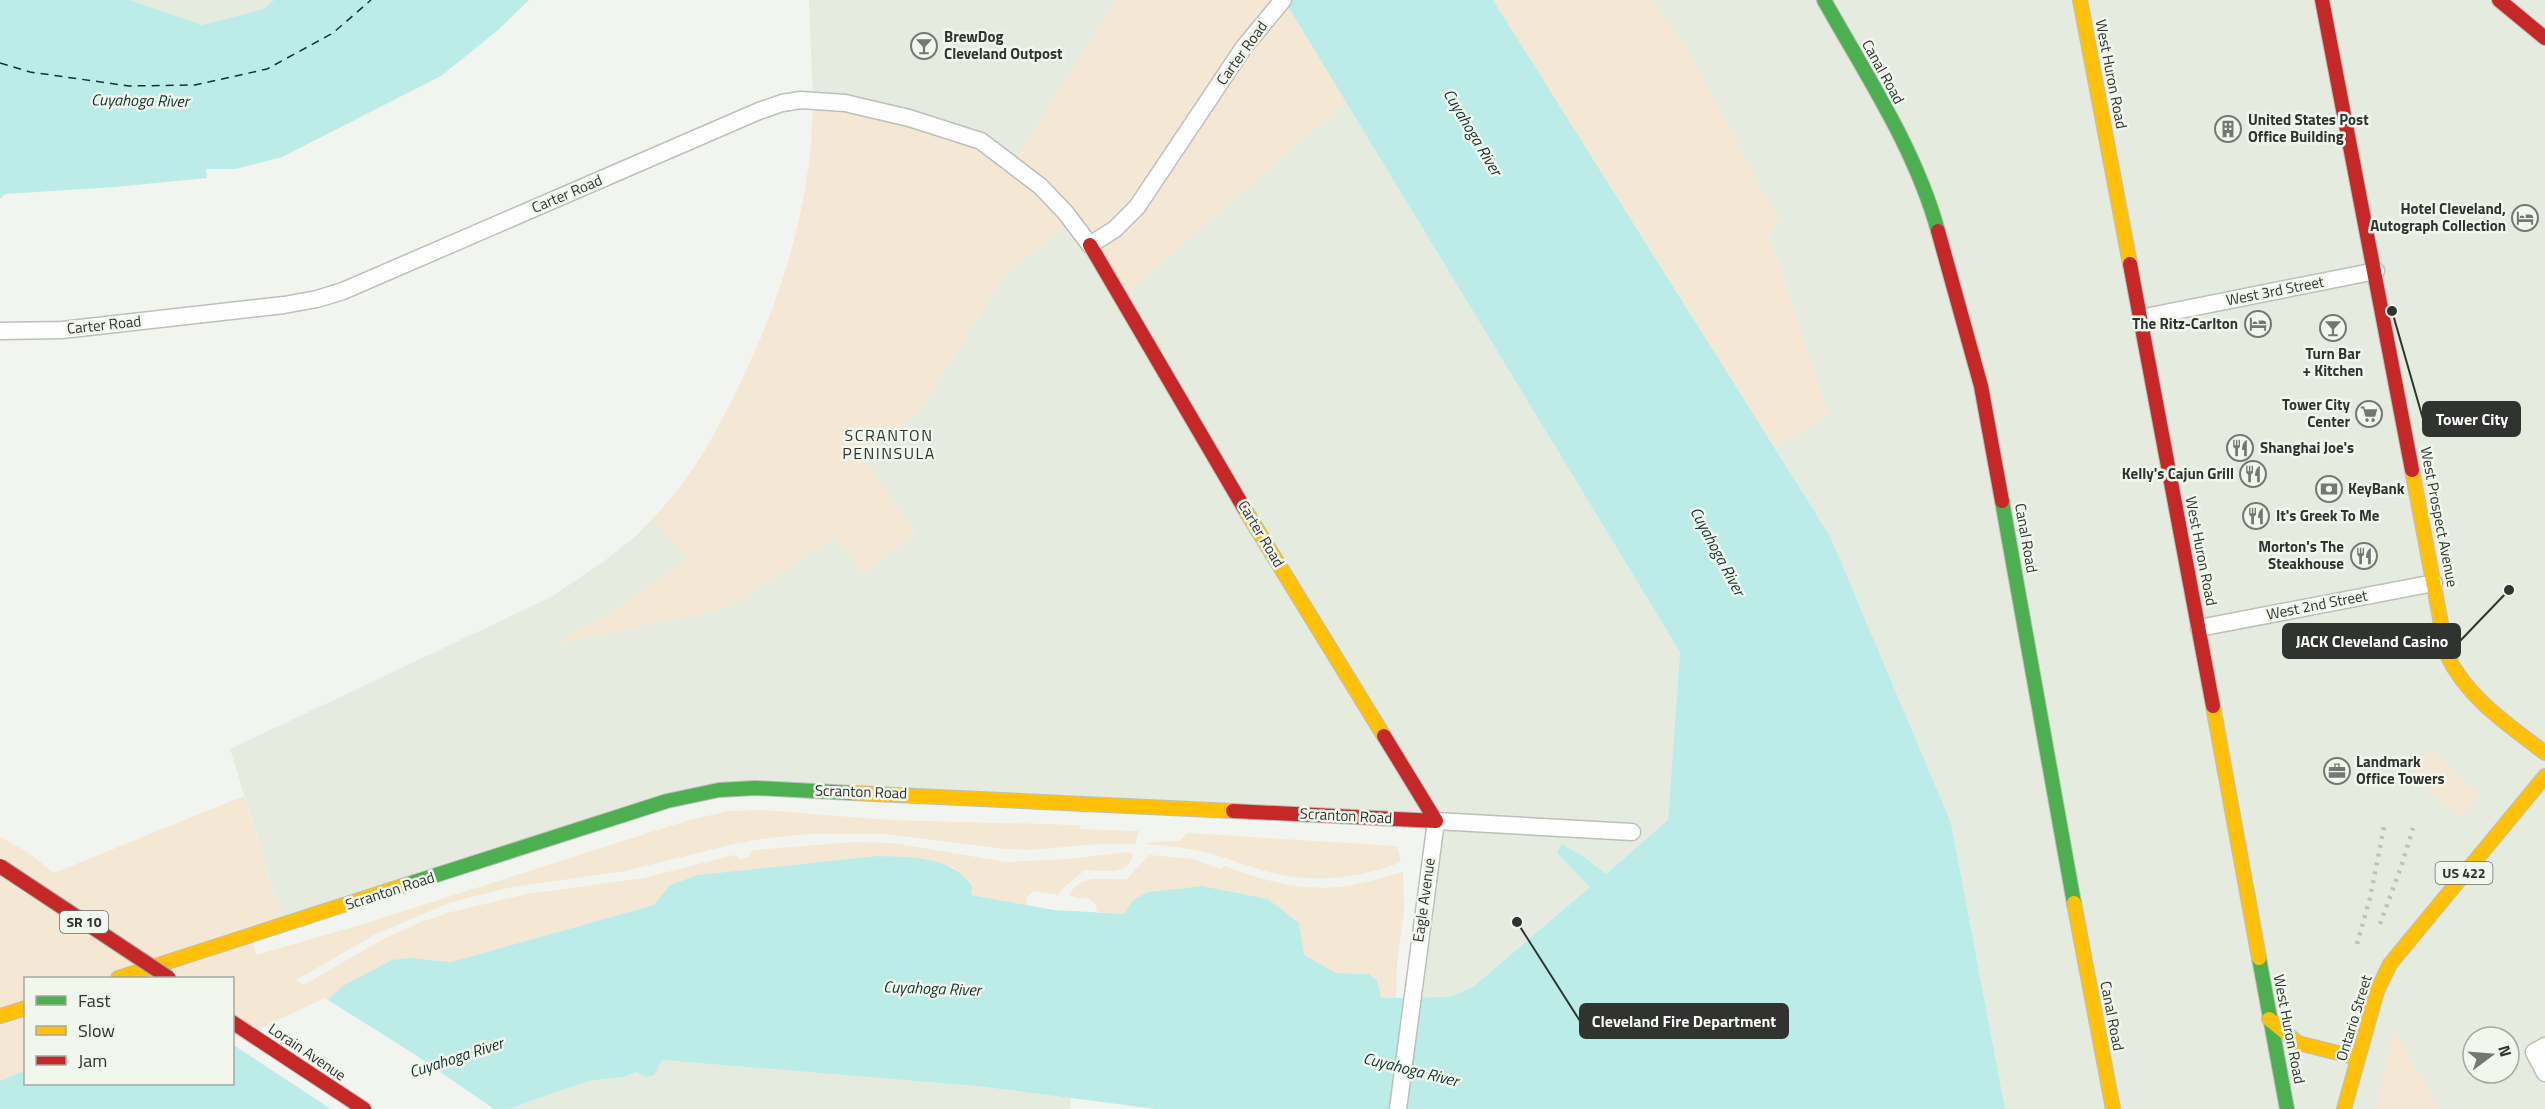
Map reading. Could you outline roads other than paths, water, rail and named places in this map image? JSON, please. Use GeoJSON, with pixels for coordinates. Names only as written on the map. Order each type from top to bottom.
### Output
{"type":"FeatureCollection","features":[{"type":"Feature","properties":{"kind":"street","name":"Canal Road"},"geometry":{"type":"LineString","coordinates":[[1824,0],[1916,165],[1929,198],[1981,387],[2113,1109]]}},
{"type":"Feature","properties":{"kind":"street","name":"West Huron Road"},"geometry":{"type":"LineString","coordinates":[[2080,0],[2199,627],[2287,1109]]}},
{"type":"Feature","properties":{"kind":"street","name":"West Prospect Avenue"},"geometry":{"type":"LineString","coordinates":[[2322,0],[2376,272],[2447,655],[2454,671],[2466,686],[2545,753]]}},
{"type":"Feature","properties":{"kind":"street"},"geometry":{"type":"LineString","coordinates":[[2499,0],[2545,39]]}},
{"type":"Feature","properties":{"kind":"street","name":"Carter Road"},"geometry":{"type":"LineString","coordinates":[[1090,245],[1115,229],[1137,207],[1244,47],[1278,6]]}},
{"type":"Feature","properties":{"kind":"street","name":"Carter Road"},"geometry":{"type":"LineString","coordinates":[[0,331],[62,330],[284,305],[317,299],[343,291],[782,103],[801,100],[838,102],[957,131],[981,141],[1040,186],[1065,212],[1090,245],[1251,520],[1436,821]]}},
{"type":"Feature","properties":{"kind":"street","name":"West 3rd Street"},"geometry":{"type":"LineString","coordinates":[[2140,318],[2376,272]]}},
{"type":"Feature","properties":{"kind":"street","name":"West 2nd Street"},"geometry":{"type":"LineString","coordinates":[[2199,627],[2434,583]]}},
{"type":"Feature","properties":{"kind":"street","name":"Ontario Street"},"geometry":{"type":"LineString","coordinates":[[2344,1109],[2377,991],[2390,964],[2545,776]]}},
{"type":"Feature","properties":{"kind":"street","name":"Scranton Road"},"geometry":{"type":"LineString","coordinates":[[121,977],[667,801],[720,790],[755,788],[898,793],[1632,832]]}},
{"type":"Feature","properties":{"kind":"street","name":"Eagle Avenue"},"geometry":{"type":"LineString","coordinates":[[1398,1109],[1413,980],[1436,821]]}},
{"type":"Feature","properties":{"kind":"street","name":"SR 10"},"geometry":{"type":"LineString","coordinates":[[0,866],[167,977]]}},
{"type":"Feature","properties":{"kind":"street"},"geometry":{"type":"LineString","coordinates":[[0,1016],[24,1009]]}},
{"type":"Feature","properties":{"kind":"street"},"geometry":{"type":"LineString","coordinates":[[2269,1019],[2298,1043],[2358,1058]]}},
{"type":"Feature","properties":{"kind":"street","name":"Lorain Avenue"},"geometry":{"type":"LineString","coordinates":[[234,1023],[364,1109]]}},
{"type":"Feature","properties":{"kind":"street"},"geometry":{"type":"LineString","coordinates":[[2539,1049],[2545,1073]]}},
{"type":"Feature","properties":{"kind":"water","name":"Cuyahoga River"},"geometry":{"type":"Polygon","coordinates":[[[0,0],[130,0],[202,25],[264,9],[274,0],[529,0],[497,31],[441,76],[282,157],[236,169],[206,169],[207,178],[5,194],[0,199],[0,0]]]}},
{"type":"Feature","properties":{"kind":"water","name":"Cuyahoga River"},"geometry":{"type":"Polygon","coordinates":[[[1284,0],[1493,0],[1830,536],[1951,823],[2005,1109],[1157,1109],[976,1086],[662,1060],[654,1075],[646,1077],[637,1072],[623,1077],[588,1081],[508,1109],[0,1109],[0,1081],[24,1070],[24,1085],[234,1085],[234,1044],[326,1002],[341,987],[392,960],[410,958],[451,962],[654,905],[670,885],[698,875],[877,856],[930,860],[954,869],[964,876],[972,886],[971,895],[1054,910],[1124,914],[1133,900],[1148,892],[1202,886],[1268,899],[1299,923],[1304,955],[1336,973],[1369,974],[1377,980],[1381,998],[1449,997],[1473,987],[1590,887],[1557,853],[1562,844],[1606,874],[1668,820],[1680,652],[1284,0]]]}},
{"type":"Feature","properties":{"kind":"railway"},"geometry":{"type":"LineString","coordinates":[[2357,944],[2370,898],[2384,827]]}},
{"type":"Feature","properties":{"kind":"railway"},"geometry":{"type":"LineString","coordinates":[[2380,924],[2413,828]]}},
{"type":"Feature","properties":{"kind":"place","name":"BrewDog Cleveland Outpost"},"geometry":{"type":"Point","coordinates":[924,46]}},
{"type":"Feature","properties":{"kind":"place","name":"United States Post Office Building"},"geometry":{"type":"Point","coordinates":[2228,129]}},
{"type":"Feature","properties":{"kind":"place","name":"Hotel Cleveland, Autograph Collection"},"geometry":{"type":"Point","coordinates":[2525,218]}},
{"type":"Feature","properties":{"kind":"place","name":"Tower City"},"geometry":{"type":"Point","coordinates":[2392,311]}},
{"type":"Feature","properties":{"kind":"place","name":"The Ritz-Carlton"},"geometry":{"type":"Point","coordinates":[2258,324]}},
{"type":"Feature","properties":{"kind":"place","name":"Turn Bar + Kitchen"},"geometry":{"type":"Point","coordinates":[2333,328]}},
{"type":"Feature","properties":{"kind":"place","name":"Tower City Center"},"geometry":{"type":"Point","coordinates":[2369,414]}},
{"type":"Feature","properties":{"kind":"place","name":"Shanghai Joe's"},"geometry":{"type":"Point","coordinates":[2240,448]}},
{"type":"Feature","properties":{"kind":"place","name":"Kelly's Cajun Grill"},"geometry":{"type":"Point","coordinates":[2253,474]}},
{"type":"Feature","properties":{"kind":"place","name":"KeyBank"},"geometry":{"type":"Point","coordinates":[2329,489]}},
{"type":"Feature","properties":{"kind":"place","name":"It's Greek To Me"},"geometry":{"type":"Point","coordinates":[2256,516]}},
{"type":"Feature","properties":{"kind":"place","name":"Morton's The Steakhouse"},"geometry":{"type":"Point","coordinates":[2364,556]}},
{"type":"Feature","properties":{"kind":"place","name":"JACK Cleveland Casino"},"geometry":{"type":"Point","coordinates":[2509,590]}},
{"type":"Feature","properties":{"kind":"place","name":"Landmark Office Towers"},"geometry":{"type":"Point","coordinates":[2337,771]}},
{"type":"Feature","properties":{"kind":"place","name":"Cleveland Fire Department"},"geometry":{"type":"Point","coordinates":[1517,922]}},
{"type":"Feature","properties":{"kind":"district","name":"SCRANTON PENINSULA"},"geometry":{"type":"Point","coordinates":[889,444]}}]}
